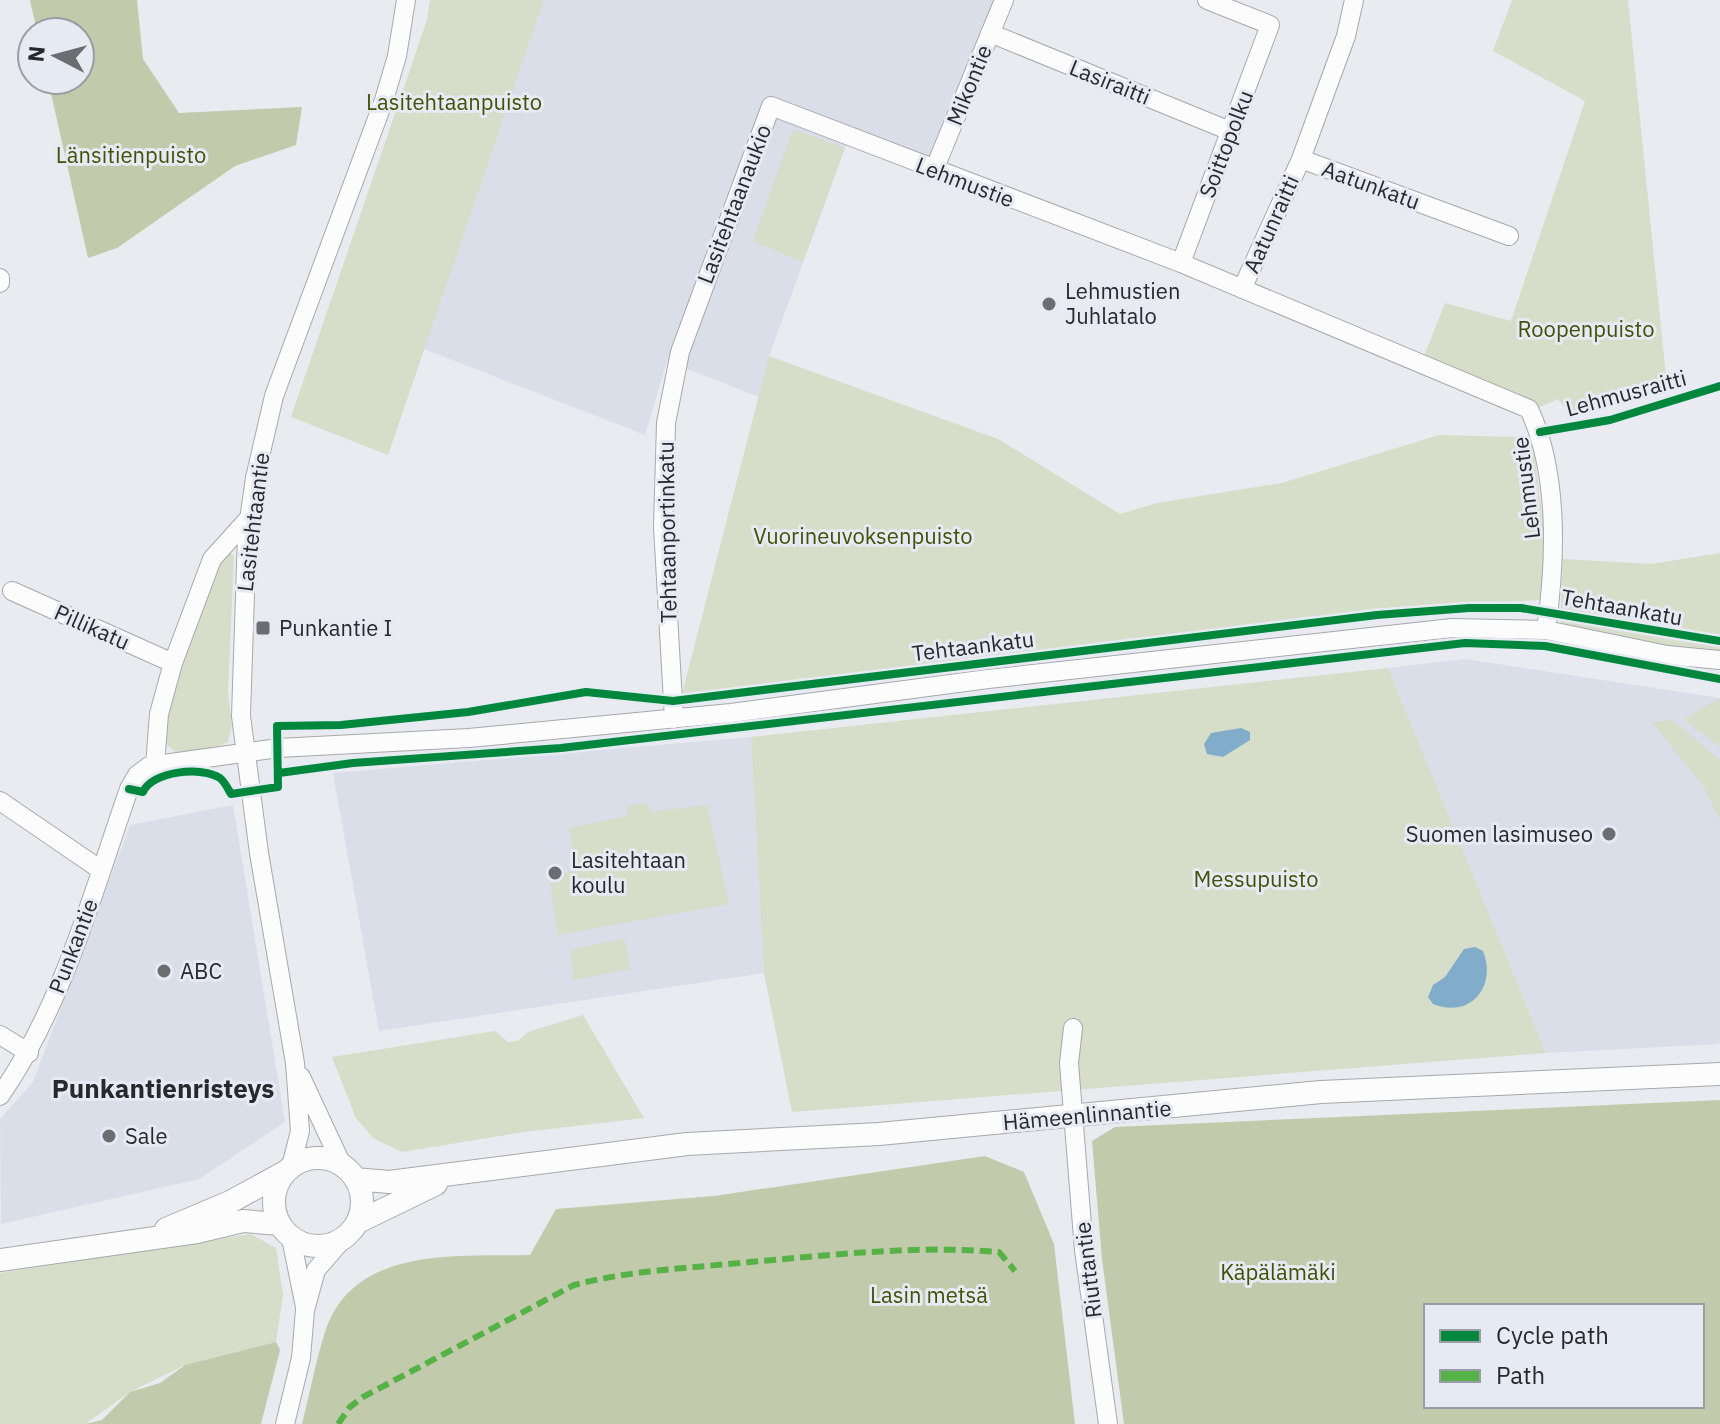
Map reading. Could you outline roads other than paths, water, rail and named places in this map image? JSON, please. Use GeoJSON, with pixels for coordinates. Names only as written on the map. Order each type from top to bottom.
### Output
{"type":"FeatureCollection","features":[{"type":"Feature","properties":{"kind":"main road","name":"Hämeenlinnantie"},"geometry":{"type":"LineString","coordinates":[[349,1172],[389,1182],[672,1145],[879,1134],[1321,1092],[1720,1074]]}},
{"type":"Feature","properties":{"kind":"main road"},"geometry":{"type":"LineString","coordinates":[[0,1260],[197,1232],[243,1221],[285,1231],[317,1247],[342,1240],[358,1222],[362,1203],[349,1172],[315,1158],[230,1202],[147,1237]]}},
{"type":"Feature","properties":{"kind":"main road"},"geometry":{"type":"LineString","coordinates":[[285,1231],[274,1194],[288,1170]]}},
{"type":"Feature","properties":{"kind":"main road","name":"Hämeenlinnantie"},"geometry":{"type":"LineString","coordinates":[[358,1222],[455,1175]]}},
{"type":"Feature","properties":{"kind":"street","name":"Lasitehtaantie"},"geometry":{"type":"LineString","coordinates":[[288,1170],[300,1131],[295,1063],[245,754],[240,655],[249,518],[274,396],[384,100],[397,56],[406,0]]}},
{"type":"Feature","properties":{"kind":"street","name":"Mikontie"},"geometry":{"type":"LineString","coordinates":[[934,170],[1004,0]]}},
{"type":"Feature","properties":{"kind":"street","name":"Soittopolku"},"geometry":{"type":"LineString","coordinates":[[1181,263],[1270,25],[1207,0]]}},
{"type":"Feature","properties":{"kind":"street","name":"Aatunkatu"},"geometry":{"type":"LineString","coordinates":[[1354,0],[1339,55],[1301,159],[1509,236]]}},
{"type":"Feature","properties":{"kind":"street","name":"Lasiraitti"},"geometry":{"type":"LineString","coordinates":[[990,33],[1230,131]]}},
{"type":"Feature","properties":{"kind":"street","name":"Lehmustie"},"geometry":{"type":"LineString","coordinates":[[771,106],[1181,263],[1529,409],[1540,432],[1549,501],[1551,577],[1546,630]]}},
{"type":"Feature","properties":{"kind":"street","name":"Lasitehtaanaukio"},"geometry":{"type":"LineString","coordinates":[[698,302],[771,106]]}},
{"type":"Feature","properties":{"kind":"street","name":"Aatunraitti"},"geometry":{"type":"LineString","coordinates":[[1242,289],[1301,159]]}},
{"type":"Feature","properties":{"kind":"street","name":"Tehtaanportinkatu"},"geometry":{"type":"LineString","coordinates":[[674,719],[664,582],[664,443],[673,383],[698,302]]}},
{"type":"Feature","properties":{"kind":"street"},"geometry":{"type":"LineString","coordinates":[[245,754],[155,765],[159,714],[173,663],[212,559],[249,518]]}},
{"type":"Feature","properties":{"kind":"street","name":"Pillikatu"},"geometry":{"type":"LineString","coordinates":[[12,591],[173,663]]}},
{"type":"Feature","properties":{"kind":"street","name":"Tehtaankatu"},"geometry":{"type":"LineString","coordinates":[[245,754],[278,748],[469,738],[674,719],[1452,628],[1546,630],[1667,655],[1720,660]]}},
{"type":"Feature","properties":{"kind":"street","name":"Punkantie"},"geometry":{"type":"LineString","coordinates":[[0,1096],[29,1053],[101,870],[129,789],[143,769],[155,765]]}},
{"type":"Feature","properties":{"kind":"street"},"geometry":{"type":"LineString","coordinates":[[0,801],[101,870]]}},
{"type":"Feature","properties":{"kind":"street","name":"Riuttantie"},"geometry":{"type":"LineString","coordinates":[[1073,1028],[1069,1063],[1084,1250],[1108,1424]]}},
{"type":"Feature","properties":{"kind":"street"},"geometry":{"type":"LineString","coordinates":[[0,1035],[29,1053]]}},
{"type":"Feature","properties":{"kind":"street","name":"Lasitehtaantie"},"geometry":{"type":"LineString","coordinates":[[295,1063],[349,1172]]}},
{"type":"Feature","properties":{"kind":"street"},"geometry":{"type":"LineString","coordinates":[[285,1231],[305,1310]]}},
{"type":"Feature","properties":{"kind":"street"},"geometry":{"type":"LineString","coordinates":[[285,1424],[301,1358],[305,1310],[316,1270],[342,1240]]}},
{"type":"Feature","properties":{"kind":"water"},"geometry":{"type":"Polygon","coordinates":[[[1241,728],[1250,732],[1250,740],[1223,757],[1207,754],[1204,744],[1211,733],[1241,728]]]}},
{"type":"Feature","properties":{"kind":"water"},"geometry":{"type":"Polygon","coordinates":[[[1475,947],[1483,951],[1486,964],[1486,976],[1478,996],[1459,1007],[1433,1004],[1428,997],[1433,985],[1445,977],[1464,949],[1475,947]]]}},
{"type":"Feature","properties":{"kind":"place","name":"Lehmustien Juhlatalo"},"geometry":{"type":"Point","coordinates":[1049,304]}},
{"type":"Feature","properties":{"kind":"place","name":"Punkantie I"},"geometry":{"type":"Point","coordinates":[263,628]}},
{"type":"Feature","properties":{"kind":"place","name":"Suomen lasimuseo"},"geometry":{"type":"Point","coordinates":[1609,834]}},
{"type":"Feature","properties":{"kind":"place","name":"Lasitehtaan koulu"},"geometry":{"type":"Point","coordinates":[555,873]}},
{"type":"Feature","properties":{"kind":"place","name":"ABC"},"geometry":{"type":"Point","coordinates":[164,971]}},
{"type":"Feature","properties":{"kind":"place","name":"Sale"},"geometry":{"type":"Point","coordinates":[109,1136]}},
{"type":"Feature","properties":{"kind":"district","name":"Punkantienristeys"},"geometry":{"type":"Point","coordinates":[163,1089]}},
{"type":"Feature","properties":{"kind":"park label","name":"Lasitehtaanpuisto"},"geometry":{"type":"Point","coordinates":[454,102]}},
{"type":"Feature","properties":{"kind":"park label","name":"Länsitienpuisto"},"geometry":{"type":"Point","coordinates":[131,155]}},
{"type":"Feature","properties":{"kind":"park label","name":"Roopenpuisto"},"geometry":{"type":"Point","coordinates":[1586,329]}},
{"type":"Feature","properties":{"kind":"park label","name":"Vuorineuvoksenpuisto"},"geometry":{"type":"Point","coordinates":[863,536]}},
{"type":"Feature","properties":{"kind":"park label","name":"Messupuisto"},"geometry":{"type":"Point","coordinates":[1256,879]}},
{"type":"Feature","properties":{"kind":"park label","name":"Käpälämäki"},"geometry":{"type":"Point","coordinates":[1278,1272]}},
{"type":"Feature","properties":{"kind":"park label","name":"Lasin metsä"},"geometry":{"type":"Point","coordinates":[929,1295]}}]}
